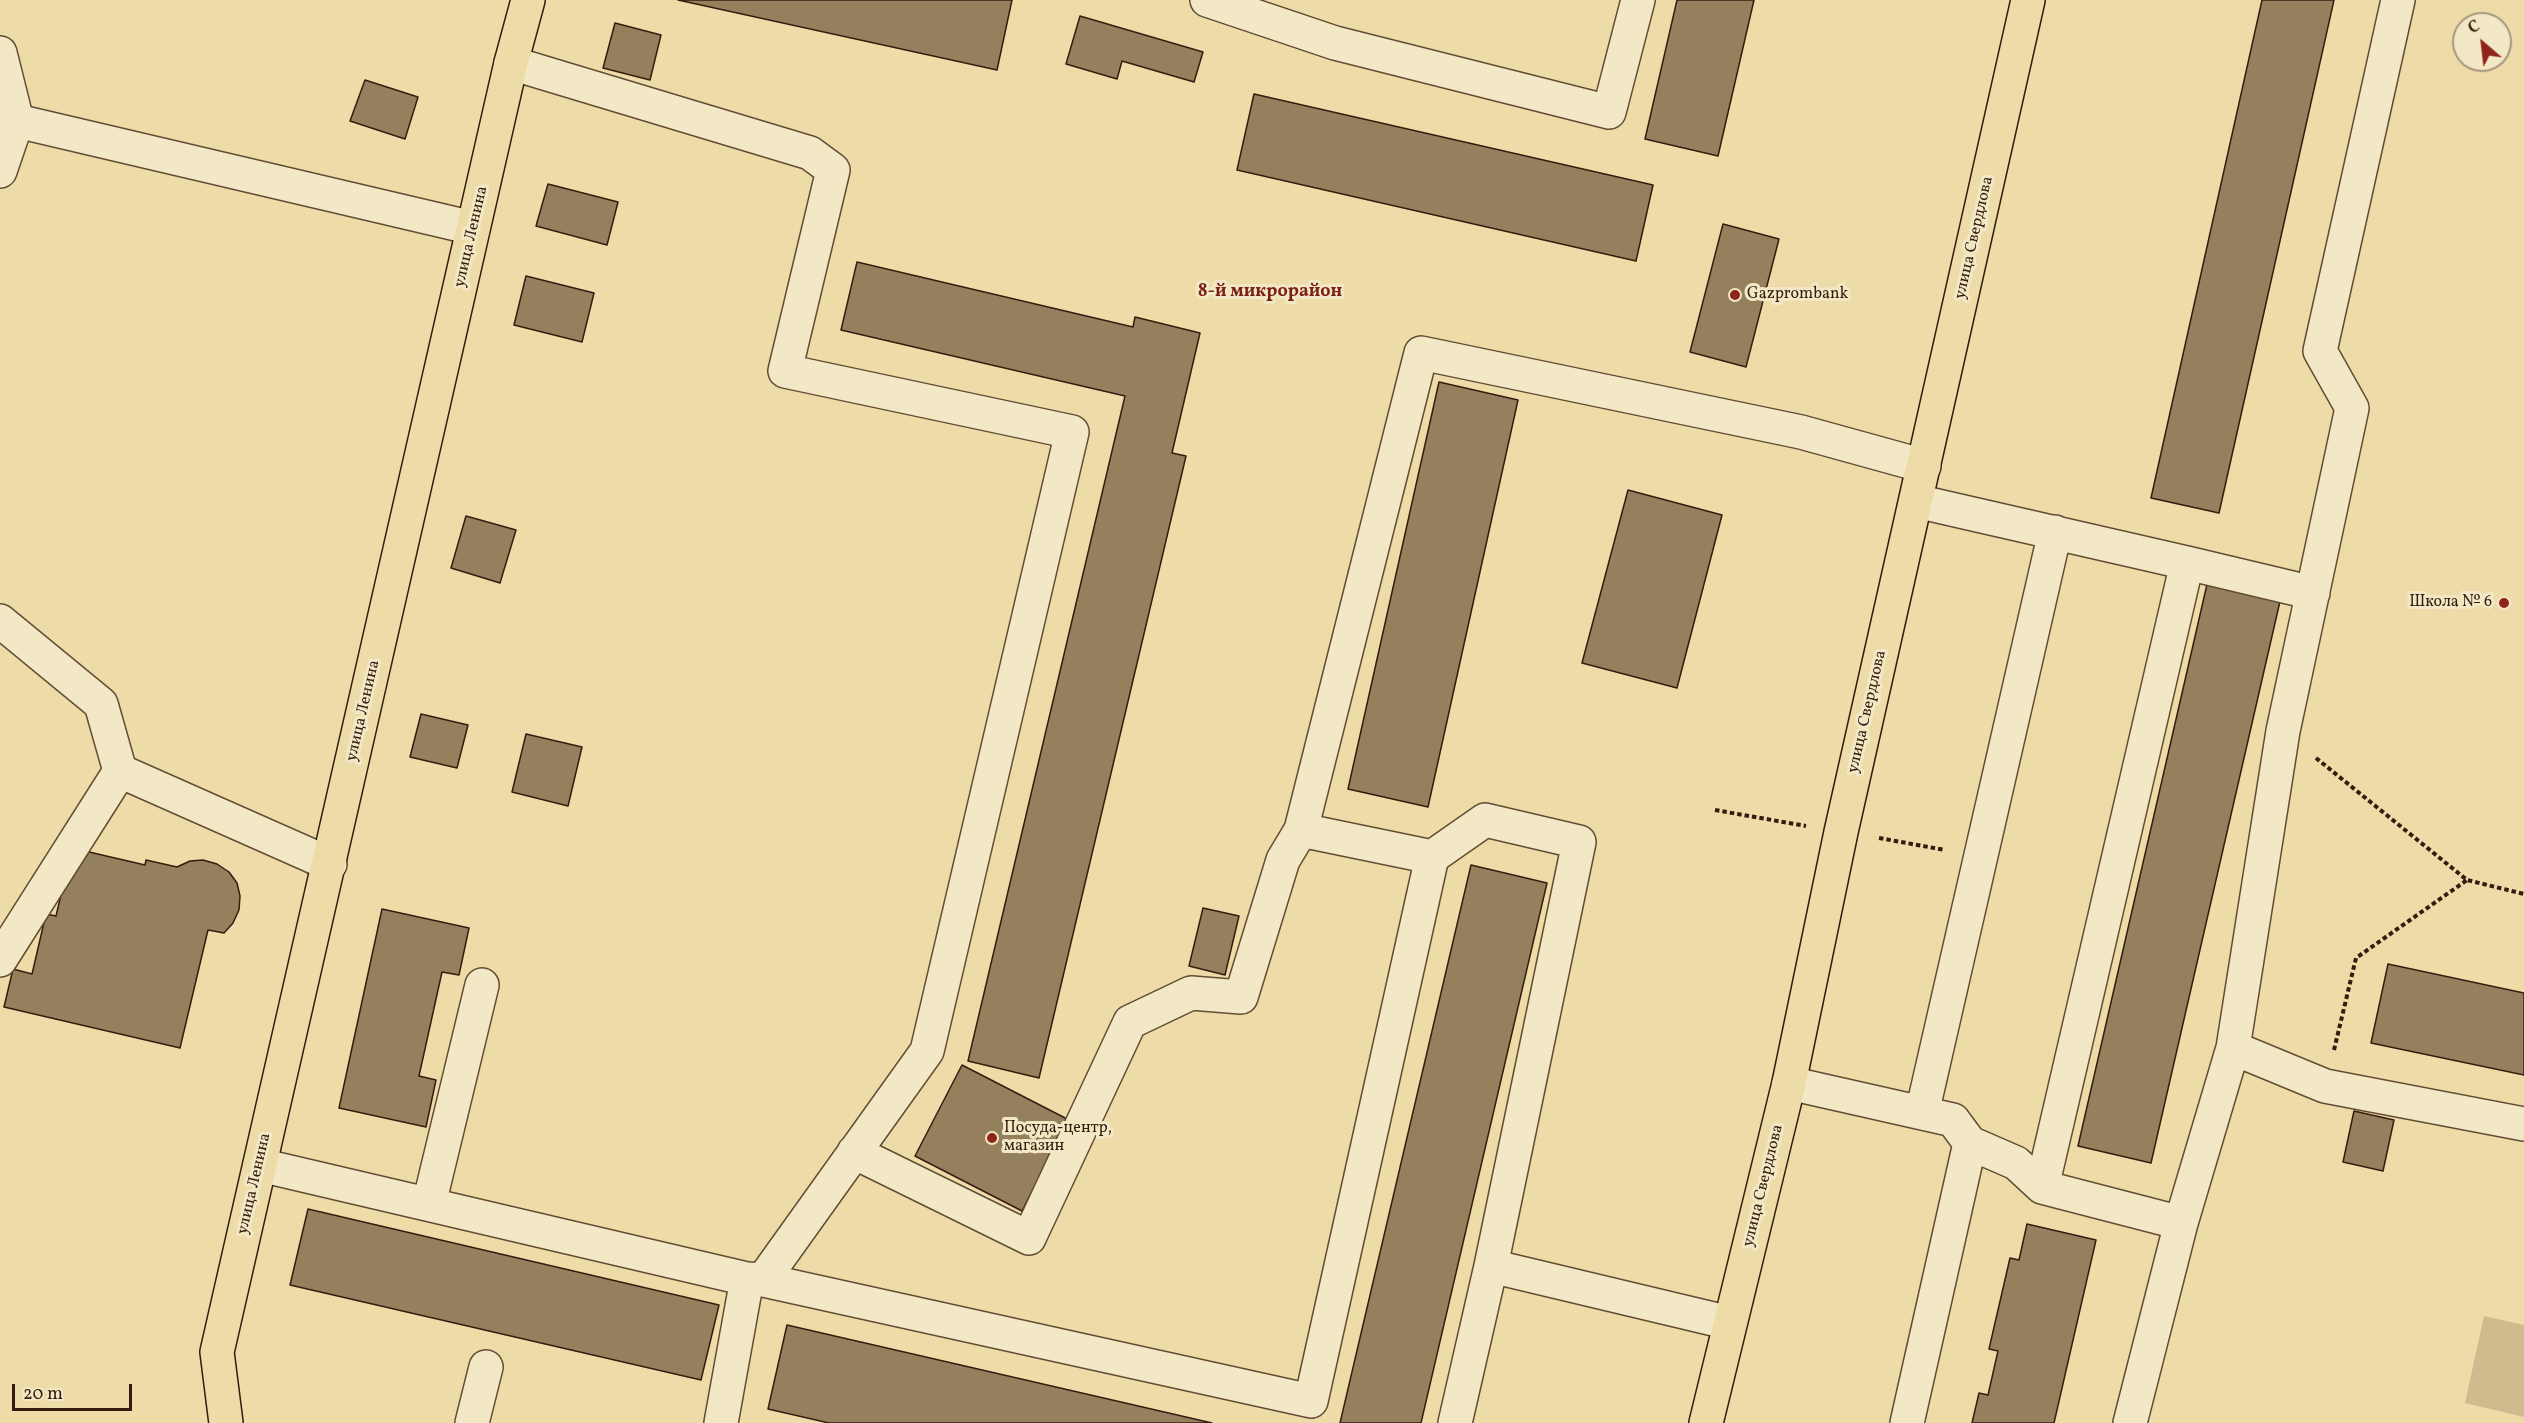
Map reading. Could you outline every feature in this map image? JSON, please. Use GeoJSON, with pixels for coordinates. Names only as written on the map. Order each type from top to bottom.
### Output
{"type":"FeatureCollection","features":[{"type":"Feature","properties":{"kind":"main road","name":"улица Ленина"},"geometry":{"type":"LineString","coordinates":[[226,1423],[217,1352],[330,864],[473,228],[528,0]]}},
{"type":"Feature","properties":{"kind":"main road","name":"улица Свердлова"},"geometry":{"type":"LineString","coordinates":[[1706,1423],[1789,1083],[1840,832],[2028,0]]}},
{"type":"Feature","properties":{"kind":"lane"},"geometry":{"type":"LineString","coordinates":[[1207,0],[1335,43],[1609,112],[1638,0]]}},
{"type":"Feature","properties":{"kind":"lane"},"geometry":{"type":"LineString","coordinates":[[2130,1423],[2181,1223],[2233,1048],[2283,731],[2352,408],[2320,351],[2398,0]]}},
{"type":"Feature","properties":{"kind":"lane"},"geometry":{"type":"LineString","coordinates":[[0,53],[17,122],[0,171]]}},
{"type":"Feature","properties":{"kind":"lane"},"geometry":{"type":"LineString","coordinates":[[511,63],[810,153],[833,170],[785,371],[1072,432],[927,1050],[854,1152],[755,1280],[721,1423]]}},
{"type":"Feature","properties":{"kind":"lane"},"geometry":{"type":"LineString","coordinates":[[17,122],[473,228]]}},
{"type":"Feature","properties":{"kind":"lane"},"geometry":{"type":"LineString","coordinates":[[854,1152],[1029,1238],[1130,1022],[1191,993],[1241,997],[1283,860],[1301,830],[1421,353],[1801,432],[1924,466]]}},
{"type":"Feature","properties":{"kind":"lane"},"geometry":{"type":"LineString","coordinates":[[1916,501],[2313,593]]}},
{"type":"Feature","properties":{"kind":"lane"},"geometry":{"type":"LineString","coordinates":[[1922,1113],[2055,532]]}},
{"type":"Feature","properties":{"kind":"lane"},"geometry":{"type":"LineString","coordinates":[[2042,1187],[2187,563]]}},
{"type":"Feature","properties":{"kind":"lane"},"geometry":{"type":"LineString","coordinates":[[0,621],[101,704],[120,771],[0,960]]}},
{"type":"Feature","properties":{"kind":"lane"},"geometry":{"type":"LineString","coordinates":[[120,771],[330,864]]}},
{"type":"Feature","properties":{"kind":"lane"},"geometry":{"type":"LineString","coordinates":[[260,1165],[755,1280],[1311,1401],[1432,857],[1485,820],[1579,842],[1491,1266],[1455,1423]]}},
{"type":"Feature","properties":{"kind":"lane"},"geometry":{"type":"LineString","coordinates":[[1301,830],[1432,857]]}},
{"type":"Feature","properties":{"kind":"lane"},"geometry":{"type":"LineString","coordinates":[[429,1204],[482,985]]}},
{"type":"Feature","properties":{"kind":"lane"},"geometry":{"type":"LineString","coordinates":[[2233,1048],[2325,1086],[2524,1124]]}},
{"type":"Feature","properties":{"kind":"lane"},"geometry":{"type":"LineString","coordinates":[[1789,1083],[1953,1120],[1970,1143],[2016,1163],[2042,1187],[2181,1223]]}},
{"type":"Feature","properties":{"kind":"lane"},"geometry":{"type":"LineString","coordinates":[[1907,1423],[1970,1143]]}},
{"type":"Feature","properties":{"kind":"lane"},"geometry":{"type":"LineString","coordinates":[[1491,1266],[1730,1323]]}},
{"type":"Feature","properties":{"kind":"lane"},"geometry":{"type":"LineString","coordinates":[[472,1423],[486,1367]]}},
{"type":"Feature","properties":{"kind":"path"},"geometry":{"type":"LineString","coordinates":[[2283,731],[2467,880],[2524,894]]}},
{"type":"Feature","properties":{"kind":"path"},"geometry":{"type":"LineString","coordinates":[[2325,1086],[2356,958],[2467,880]]}},
{"type":"Feature","properties":{"kind":"shaded area"},"geometry":{"type":"Polygon","coordinates":[[[2484,1316],[2524,1325],[2524,1417],[2465,1403],[2484,1316]]]}},
{"type":"Feature","properties":{"kind":"building"},"geometry":{"type":"Polygon","coordinates":[[[678,0],[1012,0],[997,70],[678,0]]]}},
{"type":"Feature","properties":{"kind":"building"},"geometry":{"type":"Polygon","coordinates":[[[1677,0],[1754,0],[1718,156],[1645,139],[1677,0]]]}},
{"type":"Feature","properties":{"kind":"building"},"geometry":{"type":"Polygon","coordinates":[[[2262,0],[2334,0],[2219,513],[2151,498],[2262,0]]]}},
{"type":"Feature","properties":{"kind":"building"},"geometry":{"type":"Polygon","coordinates":[[[1080,16],[1203,52],[1194,82],[1122,61],[1117,79],[1066,64],[1080,16]]]}},
{"type":"Feature","properties":{"kind":"building"},"geometry":{"type":"Polygon","coordinates":[[[615,23],[661,35],[650,80],[603,68],[615,23]]]}},
{"type":"Feature","properties":{"kind":"building"},"geometry":{"type":"Polygon","coordinates":[[[365,80],[418,97],[405,139],[350,121],[365,80]]]}},
{"type":"Feature","properties":{"kind":"building"},"geometry":{"type":"Polygon","coordinates":[[[1254,94],[1653,185],[1636,261],[1237,170],[1254,94]]]}},
{"type":"Feature","properties":{"kind":"building"},"geometry":{"type":"Polygon","coordinates":[[[548,184],[618,202],[607,245],[536,226],[548,184]]]}},
{"type":"Feature","properties":{"kind":"building","name":"Gazprombank"},"geometry":{"type":"Polygon","coordinates":[[[1723,224],[1779,239],[1746,367],[1690,352],[1723,224]]]}},
{"type":"Feature","properties":{"kind":"building"},"geometry":{"type":"Polygon","coordinates":[[[857,262],[1133,327],[1135,317],[1200,333],[1172,453],[1186,456],[1039,1078],[968,1061],[1125,396],[841,330],[857,262]]]}},
{"type":"Feature","properties":{"kind":"building"},"geometry":{"type":"Polygon","coordinates":[[[526,276],[594,293],[582,342],[514,325],[526,276]]]}},
{"type":"Feature","properties":{"kind":"building"},"geometry":{"type":"Polygon","coordinates":[[[1439,382],[1518,400],[1428,807],[1348,789],[1439,382]]]}},
{"type":"Feature","properties":{"kind":"building"},"geometry":{"type":"Polygon","coordinates":[[[1628,490],[1722,515],[1677,688],[1582,663],[1628,490]]]}},
{"type":"Feature","properties":{"kind":"building"},"geometry":{"type":"Polygon","coordinates":[[[466,516],[516,530],[500,583],[451,568],[466,516]]]}},
{"type":"Feature","properties":{"kind":"building"},"geometry":{"type":"Polygon","coordinates":[[[2208,580],[2281,597],[2151,1163],[2078,1146],[2208,580]]]}},
{"type":"Feature","properties":{"kind":"building"},"geometry":{"type":"Polygon","coordinates":[[[421,714],[468,725],[457,768],[410,757],[421,714]]]}},
{"type":"Feature","properties":{"kind":"building"},"geometry":{"type":"Polygon","coordinates":[[[526,734],[582,747],[568,806],[512,792],[526,734]]]}},
{"type":"Feature","properties":{"kind":"building"},"geometry":{"type":"Polygon","coordinates":[[[72,848],[145,865],[146,860],[177,867],[190,861],[203,860],[217,864],[229,872],[237,883],[240,896],[239,910],[233,923],[224,933],[208,930],[180,1048],[4,1007],[13,969],[32,974],[46,914],[56,916],[72,848]]]}},
{"type":"Feature","properties":{"kind":"building"},"geometry":{"type":"Polygon","coordinates":[[[1471,865],[1547,883],[1421,1423],[1340,1423],[1471,865]]]}},
{"type":"Feature","properties":{"kind":"building"},"geometry":{"type":"Polygon","coordinates":[[[1203,908],[1239,916],[1225,975],[1189,966],[1203,908]]]}},
{"type":"Feature","properties":{"kind":"building"},"geometry":{"type":"Polygon","coordinates":[[[382,909],[469,928],[459,975],[442,972],[419,1076],[436,1080],[426,1127],[339,1108],[382,909]]]}},
{"type":"Feature","properties":{"kind":"building"},"geometry":{"type":"Polygon","coordinates":[[[2388,964],[2524,993],[2524,1075],[2371,1043],[2388,964]]]}},
{"type":"Feature","properties":{"kind":"building","name":"Посуда-центр, магазин"},"geometry":{"type":"Polygon","coordinates":[[[962,1065],[1069,1120],[1022,1211],[915,1156],[962,1065]]]}},
{"type":"Feature","properties":{"kind":"building"},"geometry":{"type":"Polygon","coordinates":[[[2354,1111],[2394,1120],[2383,1171],[2343,1162],[2354,1111]]]}},
{"type":"Feature","properties":{"kind":"building"},"geometry":{"type":"Polygon","coordinates":[[[308,1209],[719,1305],[701,1380],[290,1285],[308,1209]]]}},
{"type":"Feature","properties":{"kind":"building"},"geometry":{"type":"Polygon","coordinates":[[[2027,1224],[2096,1240],[2054,1423],[1972,1423],[1979,1393],[1988,1395],[1998,1351],[1989,1349],[2010,1258],[2019,1260],[2027,1224]]]}},
{"type":"Feature","properties":{"kind":"building"},"geometry":{"type":"Polygon","coordinates":[[[787,1325],[1212,1423],[829,1423],[768,1409],[787,1325]]]}},
{"type":"Feature","properties":{"kind":"place","name":"Gazprombank"},"geometry":{"type":"Point","coordinates":[1735,295]}},
{"type":"Feature","properties":{"kind":"place","name":"Школа № 6"},"geometry":{"type":"Point","coordinates":[2504,603]}},
{"type":"Feature","properties":{"kind":"place","name":"Посуда-центр, магазин"},"geometry":{"type":"Point","coordinates":[992,1138]}},
{"type":"Feature","properties":{"kind":"district","name":"8-й микрорайон"},"geometry":{"type":"Point","coordinates":[1270,293]}}]}
